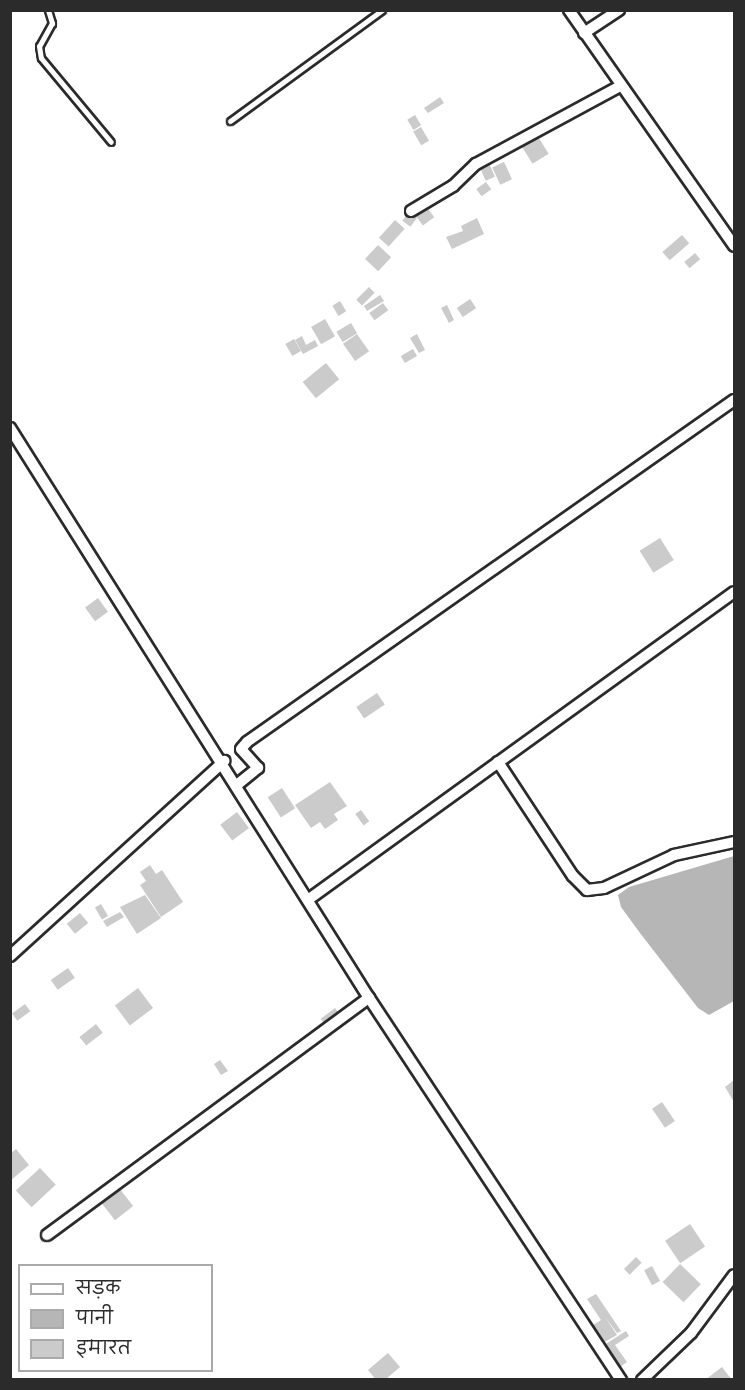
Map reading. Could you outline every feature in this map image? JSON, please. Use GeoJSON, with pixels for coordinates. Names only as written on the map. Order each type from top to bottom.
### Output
{"type":"FeatureCollection","features":[{"type":"Feature","properties":{"kind":"street"},"geometry":{"type":"LineString","coordinates":[[568,10],[735,246]]}},
{"type":"Feature","properties":{"kind":"street"},"geometry":{"type":"LineString","coordinates":[[584,33],[619,10]]}},
{"type":"Feature","properties":{"kind":"street"},"geometry":{"type":"LineString","coordinates":[[411,211],[453,186],[476,164],[621,86]]}},
{"type":"Feature","properties":{"kind":"street"},"geometry":{"type":"LineString","coordinates":[[238,784],[258,768],[242,749],[247,742],[735,400]]}},
{"type":"Feature","properties":{"kind":"street"},"geometry":{"type":"LineString","coordinates":[[10,428],[224,761],[369,998],[621,1380]]}},
{"type":"Feature","properties":{"kind":"street"},"geometry":{"type":"LineString","coordinates":[[309,899],[735,592]]}},
{"type":"Feature","properties":{"kind":"street"},"geometry":{"type":"LineString","coordinates":[[10,956],[224,761]]}},
{"type":"Feature","properties":{"kind":"street"},"geometry":{"type":"LineString","coordinates":[[498,762],[573,876],[586,890],[604,888],[675,855],[735,842]]}},
{"type":"Feature","properties":{"kind":"street"},"geometry":{"type":"LineString","coordinates":[[47,1235],[369,998]]}},
{"type":"Feature","properties":{"kind":"street"},"geometry":{"type":"LineString","coordinates":[[642,1380],[692,1333],[735,1275]]}},
{"type":"Feature","properties":{"kind":"lane"},"geometry":{"type":"LineString","coordinates":[[48,10],[52,23],[39,46],[41,58],[111,142]]}},
{"type":"Feature","properties":{"kind":"lane"},"geometry":{"type":"LineString","coordinates":[[230,121],[382,10]]}},
{"type":"Feature","properties":{"kind":"water"},"geometry":{"type":"Polygon","coordinates":[[[734,856],[734,1001],[709,1015],[698,1008],[640,933],[621,907],[618,895],[629,887],[734,856]]]}},
{"type":"Feature","properties":{"kind":"building"},"geometry":{"type":"Polygon","coordinates":[[[440,97],[444,103],[428,113],[424,108],[440,97]]]}},
{"type":"Feature","properties":{"kind":"building"},"geometry":{"type":"Polygon","coordinates":[[[415,115],[421,125],[413,130],[407,120],[415,115]]]}},
{"type":"Feature","properties":{"kind":"building"},"geometry":{"type":"Polygon","coordinates":[[[421,127],[429,141],[421,145],[413,132],[421,127]]]}},
{"type":"Feature","properties":{"kind":"building"},"geometry":{"type":"Polygon","coordinates":[[[537,135],[549,154],[533,164],[521,145],[537,135]]]}},
{"type":"Feature","properties":{"kind":"building"},"geometry":{"type":"Polygon","coordinates":[[[504,162],[512,179],[500,185],[492,167],[504,162]]]}},
{"type":"Feature","properties":{"kind":"building"},"geometry":{"type":"Polygon","coordinates":[[[489,163],[495,177],[486,181],[480,167],[489,163]]]}},
{"type":"Feature","properties":{"kind":"building"},"geometry":{"type":"Polygon","coordinates":[[[486,182],[491,189],[482,196],[476,189],[486,182]]]}},
{"type":"Feature","properties":{"kind":"building"},"geometry":{"type":"Polygon","coordinates":[[[426,206],[434,217],[423,226],[415,214],[426,206]]]}},
{"type":"Feature","properties":{"kind":"building"},"geometry":{"type":"Polygon","coordinates":[[[409,212],[417,218],[410,227],[402,221],[409,212]]]}},
{"type":"Feature","properties":{"kind":"building"},"geometry":{"type":"Polygon","coordinates":[[[477,218],[484,234],[452,249],[446,237],[463,231],[461,226],[477,218]]]}},
{"type":"Feature","properties":{"kind":"building"},"geometry":{"type":"Polygon","coordinates":[[[395,220],[405,229],[389,247],[379,238],[395,220]]]}},
{"type":"Feature","properties":{"kind":"building"},"geometry":{"type":"Polygon","coordinates":[[[682,235],[689,243],[670,260],[662,252],[682,235]]]}},
{"type":"Feature","properties":{"kind":"building"},"geometry":{"type":"Polygon","coordinates":[[[378,245],[391,257],[378,271],[365,259],[378,245]]]}},
{"type":"Feature","properties":{"kind":"building"},"geometry":{"type":"Polygon","coordinates":[[[695,253],[700,259],[689,268],[684,262],[695,253]]]}},
{"type":"Feature","properties":{"kind":"building"},"geometry":{"type":"Polygon","coordinates":[[[369,287],[375,293],[362,305],[356,300],[369,287]]]}},
{"type":"Feature","properties":{"kind":"building"},"geometry":{"type":"Polygon","coordinates":[[[380,295],[384,301],[367,311],[364,306],[380,295]]]}},
{"type":"Feature","properties":{"kind":"building"},"geometry":{"type":"Polygon","coordinates":[[[470,299],[476,308],[463,317],[457,308],[470,299]]]}},
{"type":"Feature","properties":{"kind":"building"},"geometry":{"type":"Polygon","coordinates":[[[340,301],[346,311],[338,316],[332,306],[340,301]]]}},
{"type":"Feature","properties":{"kind":"building"},"geometry":{"type":"Polygon","coordinates":[[[383,303],[388,310],[375,320],[369,313],[383,303]]]}},
{"type":"Feature","properties":{"kind":"building"},"geometry":{"type":"Polygon","coordinates":[[[447,305],[454,320],[449,323],[441,308],[447,305]]]}},
{"type":"Feature","properties":{"kind":"building"},"geometry":{"type":"Polygon","coordinates":[[[325,319],[335,336],[321,344],[311,327],[325,319]]]}},
{"type":"Feature","properties":{"kind":"building"},"geometry":{"type":"Polygon","coordinates":[[[351,323],[357,333],[343,342],[336,332],[351,323]]]}},
{"type":"Feature","properties":{"kind":"building"},"geometry":{"type":"Polygon","coordinates":[[[357,334],[369,351],[355,361],[343,344],[357,334]]]}},
{"type":"Feature","properties":{"kind":"building"},"geometry":{"type":"Polygon","coordinates":[[[417,334],[425,350],[419,353],[410,338],[417,334]]]}},
{"type":"Feature","properties":{"kind":"building"},"geometry":{"type":"Polygon","coordinates":[[[302,336],[306,345],[315,340],[318,346],[303,354],[295,340],[302,336]]]}},
{"type":"Feature","properties":{"kind":"building"},"geometry":{"type":"Polygon","coordinates":[[[294,339],[301,351],[292,356],[285,344],[294,339]]]}},
{"type":"Feature","properties":{"kind":"building"},"geometry":{"type":"Polygon","coordinates":[[[413,349],[417,356],[405,363],[401,356],[413,349]]]}},
{"type":"Feature","properties":{"kind":"building"},"geometry":{"type":"Polygon","coordinates":[[[326,363],[339,379],[316,398],[303,382],[326,363]]]}},
{"type":"Feature","properties":{"kind":"building"},"geometry":{"type":"Polygon","coordinates":[[[660,538],[674,560],[653,573],[640,551],[660,538]]]}},
{"type":"Feature","properties":{"kind":"building"},"geometry":{"type":"Polygon","coordinates":[[[98,598],[108,612],[95,621],[85,607],[98,598]]]}},
{"type":"Feature","properties":{"kind":"building"},"geometry":{"type":"Polygon","coordinates":[[[377,693],[385,705],[364,719],[356,707],[377,693]]]}},
{"type":"Feature","properties":{"kind":"building"},"geometry":{"type":"Polygon","coordinates":[[[330,782],[347,806],[334,814],[338,820],[325,829],[320,822],[311,828],[295,805],[330,782]]]}},
{"type":"Feature","properties":{"kind":"building"},"geometry":{"type":"Polygon","coordinates":[[[282,788],[295,808],[281,817],[268,797],[282,788]]]}},
{"type":"Feature","properties":{"kind":"building"},"geometry":{"type":"Polygon","coordinates":[[[361,810],[369,821],[364,825],[355,814],[361,810]]]}},
{"type":"Feature","properties":{"kind":"building"},"geometry":{"type":"Polygon","coordinates":[[[237,812],[249,828],[232,841],[220,825],[237,812]]]}},
{"type":"Feature","properties":{"kind":"building"},"geometry":{"type":"Polygon","coordinates":[[[150,865],[156,874],[162,870],[183,902],[161,917],[140,885],[146,881],[140,872],[150,865]]]}},
{"type":"Feature","properties":{"kind":"building"},"geometry":{"type":"Polygon","coordinates":[[[145,895],[161,918],[137,934],[120,907],[145,895]]]}},
{"type":"Feature","properties":{"kind":"building"},"geometry":{"type":"Polygon","coordinates":[[[101,904],[108,916],[102,920],[95,908],[101,904]]]}},
{"type":"Feature","properties":{"kind":"building"},"geometry":{"type":"Polygon","coordinates":[[[120,912],[124,917],[107,927],[103,921],[120,912]]]}},
{"type":"Feature","properties":{"kind":"building"},"geometry":{"type":"Polygon","coordinates":[[[80,913],[88,923],[75,934],[67,924],[80,913]]]}},
{"type":"Feature","properties":{"kind":"building"},"geometry":{"type":"Polygon","coordinates":[[[68,968],[75,978],[58,990],[51,980],[68,968]]]}},
{"type":"Feature","properties":{"kind":"building"},"geometry":{"type":"Polygon","coordinates":[[[138,988],[153,1008],[130,1025],[115,1005],[138,988]]]}},
{"type":"Feature","properties":{"kind":"building"},"geometry":{"type":"Polygon","coordinates":[[[25,1004],[30,1011],[17,1021],[12,1013],[25,1004]]]}},
{"type":"Feature","properties":{"kind":"building"},"geometry":{"type":"Polygon","coordinates":[[[335,1008],[341,1016],[327,1027],[321,1019],[335,1008]]]}},
{"type":"Feature","properties":{"kind":"building"},"geometry":{"type":"Polygon","coordinates":[[[96,1024],[103,1033],[86,1046],[79,1037],[96,1024]]]}},
{"type":"Feature","properties":{"kind":"building"},"geometry":{"type":"Polygon","coordinates":[[[220,1060],[228,1071],[221,1075],[214,1064],[220,1060]]]}},
{"type":"Feature","properties":{"kind":"building"},"geometry":{"type":"Polygon","coordinates":[[[734,1080],[734,1102],[725,1087],[734,1080]]]}},
{"type":"Feature","properties":{"kind":"building"},"geometry":{"type":"Polygon","coordinates":[[[662,1102],[675,1121],[665,1128],[652,1109],[662,1102]]]}},
{"type":"Feature","properties":{"kind":"building"},"geometry":{"type":"Polygon","coordinates":[[[16,1149],[29,1165],[10,1181],[10,1154],[16,1149]]]}},
{"type":"Feature","properties":{"kind":"building"},"geometry":{"type":"Polygon","coordinates":[[[40,1168],[56,1185],[32,1207],[16,1191],[40,1168]]]}},
{"type":"Feature","properties":{"kind":"building"},"geometry":{"type":"Polygon","coordinates":[[[119,1188],[133,1206],[115,1220],[101,1202],[119,1188]]]}},
{"type":"Feature","properties":{"kind":"building"},"geometry":{"type":"Polygon","coordinates":[[[690,1224],[705,1246],[680,1263],[665,1241],[690,1224]]]}},
{"type":"Feature","properties":{"kind":"building"},"geometry":{"type":"Polygon","coordinates":[[[636,1257],[642,1263],[630,1275],[624,1269],[636,1257]]]}},
{"type":"Feature","properties":{"kind":"building"},"geometry":{"type":"Polygon","coordinates":[[[680,1264],[701,1284],[683,1302],[663,1282],[680,1264]]]}},
{"type":"Feature","properties":{"kind":"building"},"geometry":{"type":"Polygon","coordinates":[[[652,1266],[660,1281],[652,1285],[644,1270],[652,1266]]]}},
{"type":"Feature","properties":{"kind":"building"},"geometry":{"type":"Polygon","coordinates":[[[596,1294],[621,1331],[617,1333],[605,1317],[617,1335],[601,1344],[590,1327],[601,1320],[587,1299],[596,1294]]]}},
{"type":"Feature","properties":{"kind":"building"},"geometry":{"type":"Polygon","coordinates":[[[626,1331],[629,1336],[615,1345],[627,1362],[616,1370],[601,1347],[626,1331]]]}},
{"type":"Feature","properties":{"kind":"building"},"geometry":{"type":"Polygon","coordinates":[[[388,1353],[400,1367],[385,1380],[376,1380],[368,1370],[388,1353]]]}},
{"type":"Feature","properties":{"kind":"building"},"geometry":{"type":"Polygon","coordinates":[[[722,1367],[732,1380],[705,1380],[722,1367]]]}}]}
